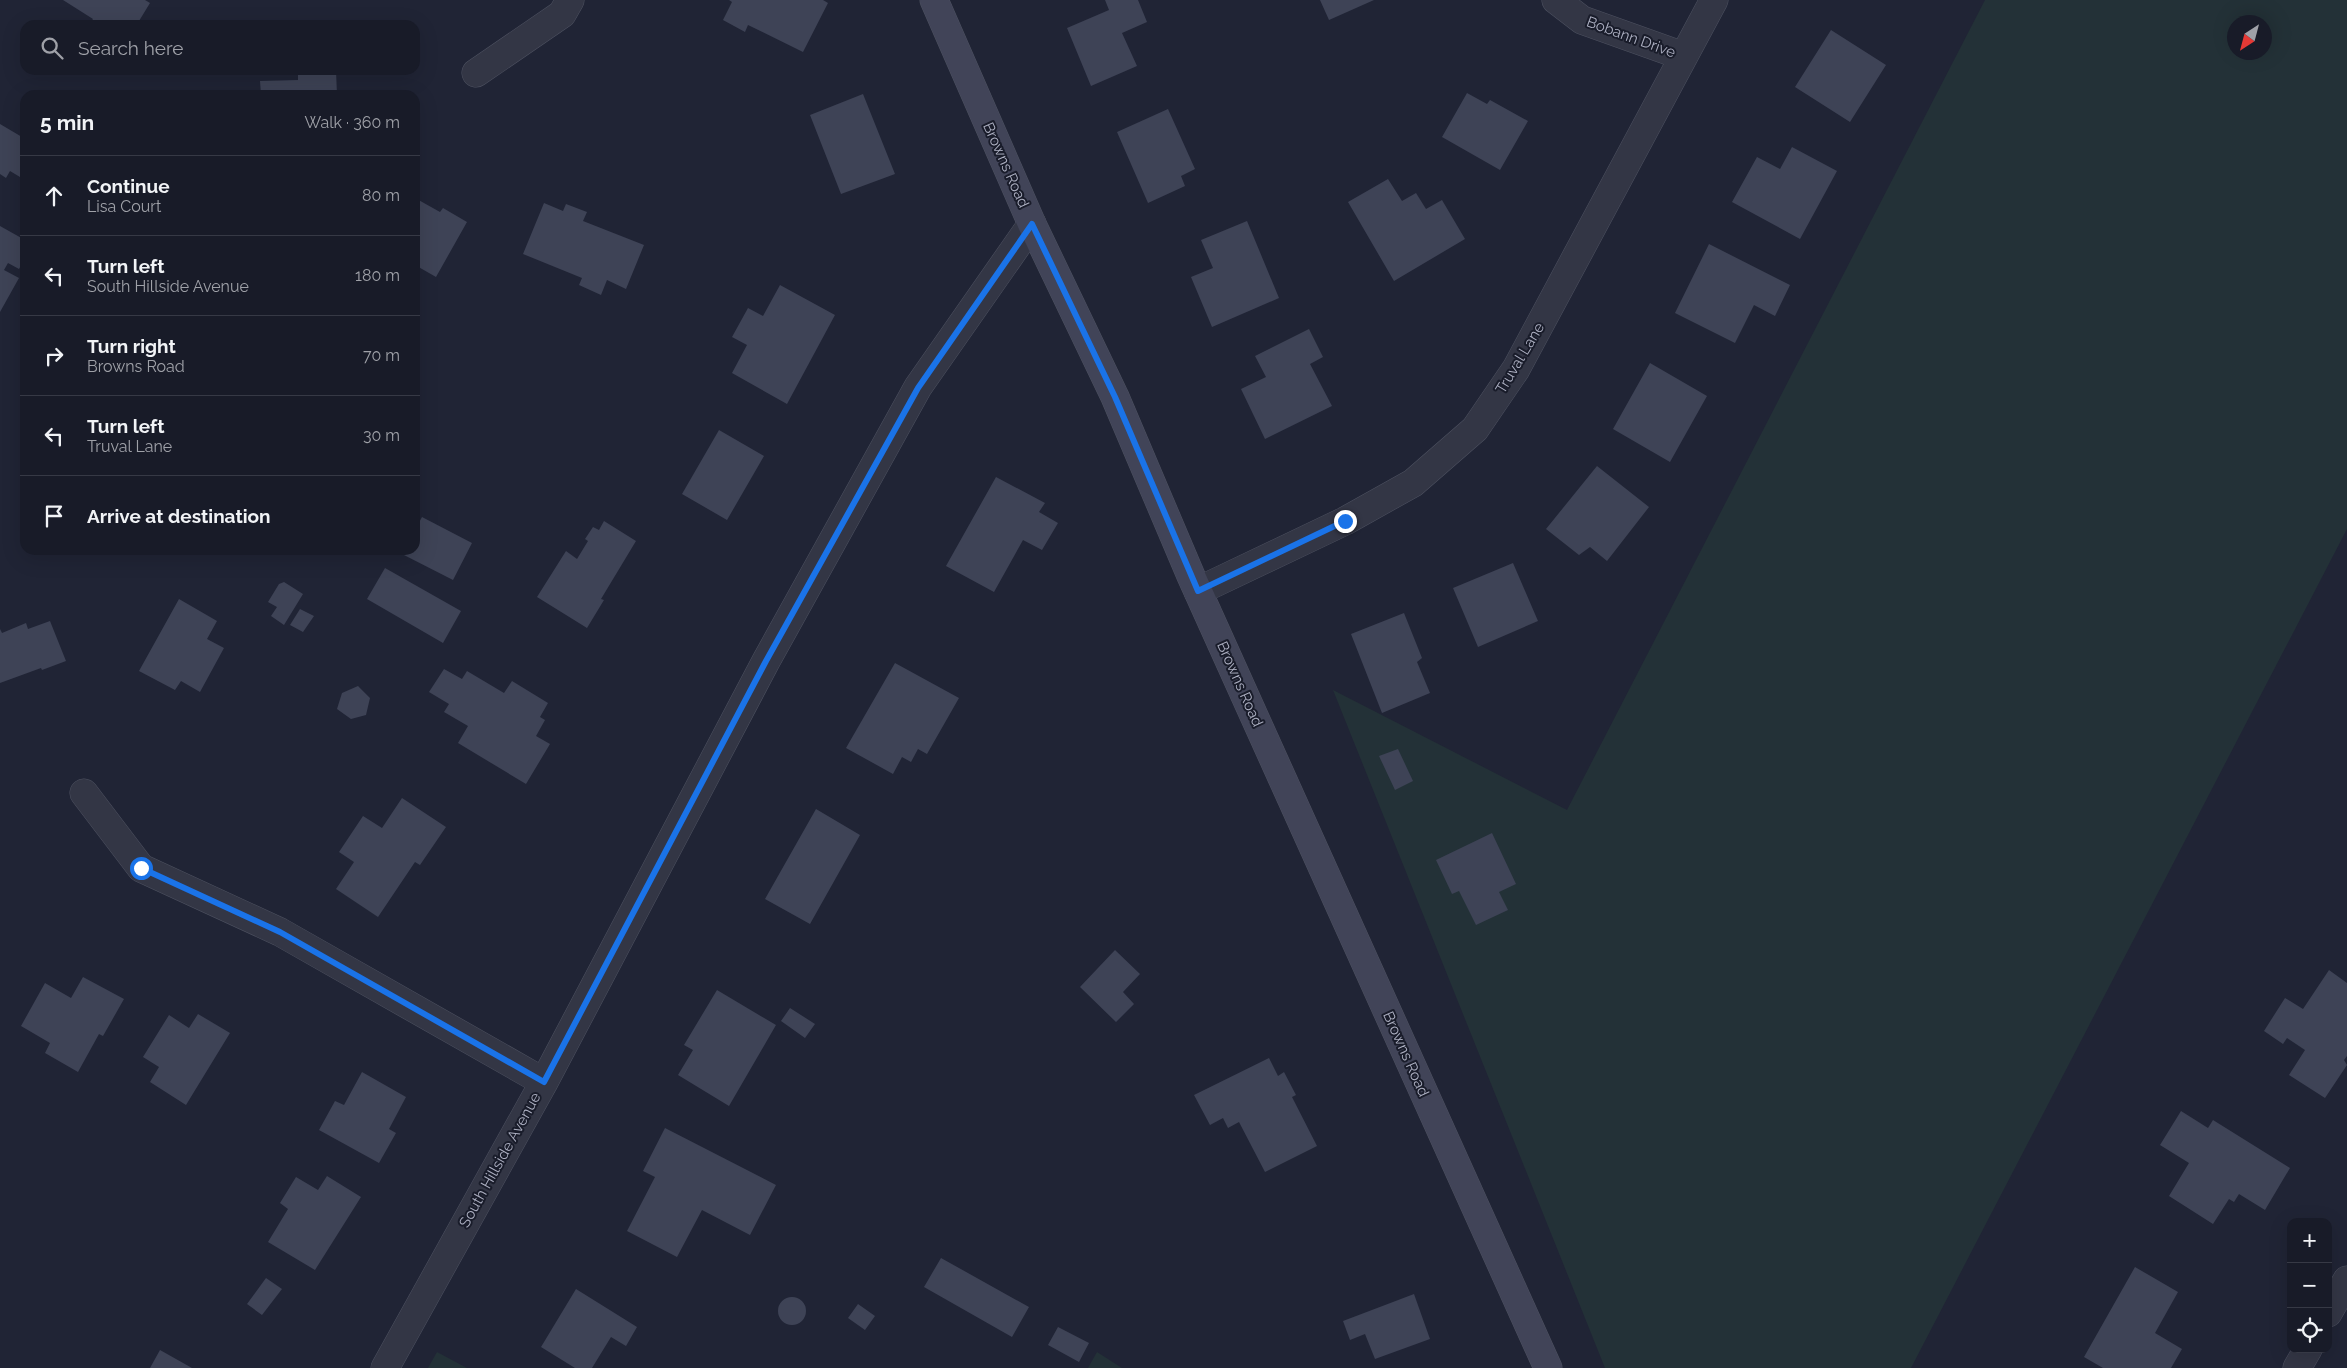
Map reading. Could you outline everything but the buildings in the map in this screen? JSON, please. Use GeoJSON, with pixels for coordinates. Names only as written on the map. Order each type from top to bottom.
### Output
{"type":"FeatureCollection","features":[{"type":"Feature","properties":{"kind":"street"},"geometry":{"type":"LineString","coordinates":[[476,73],[562,14],[570,0]]}},
{"type":"Feature","properties":{"kind":"street","name":"Browns Road"},"geometry":{"type":"LineString","coordinates":[[934,0],[1032,224],[1115,397],[1198,591],[1548,1368]]}},
{"type":"Feature","properties":{"kind":"street","name":"Bobann Drive"},"geometry":{"type":"LineString","coordinates":[[1556,0],[1582,20],[1683,56]]}},
{"type":"Feature","properties":{"kind":"street","name":"Truval Lane"},"geometry":{"type":"LineString","coordinates":[[1198,591],[1345,521],[1413,483],[1475,429],[1516,369],[1714,0]]}},
{"type":"Feature","properties":{"kind":"street","name":"South Hillside Avenue"},"geometry":{"type":"LineString","coordinates":[[385,1368],[544,1082],[766,661],[918,388],[1032,224]]}},
{"type":"Feature","properties":{"kind":"street"},"geometry":{"type":"LineString","coordinates":[[84,792],[141,868],[280,932],[544,1082]]}},
{"type":"Feature","properties":{"kind":"street"},"geometry":{"type":"LineString","coordinates":[[2331,1308],[2347,1280]]}},
{"type":"Feature","properties":{"kind":"street"},"geometry":{"type":"LineString","coordinates":[[2297,1368],[2306,1353]]}},
{"type":"Feature","properties":{"kind":"shaded area"},"geometry":{"type":"Polygon","coordinates":[[[1985,0],[2347,0],[2347,529],[1911,1368],[1605,1368],[1333,690],[1567,810],[1985,0]]]}},
{"type":"Feature","properties":{"kind":"shaded area"},"geometry":{"type":"Polygon","coordinates":[[[437,1352],[467,1368],[428,1368],[437,1352]]]}},
{"type":"Feature","properties":{"kind":"shaded area"},"geometry":{"type":"Polygon","coordinates":[[[1097,1352],[1122,1368],[1088,1368],[1097,1352]]]}},
{"type":"Feature","properties":{"kind":"route"},"geometry":{"type":"LineString","coordinates":[[141,868],[280,932],[544,1082],[766,661],[918,388],[1032,224],[1115,397],[1198,591],[1345,521]]}}]}
